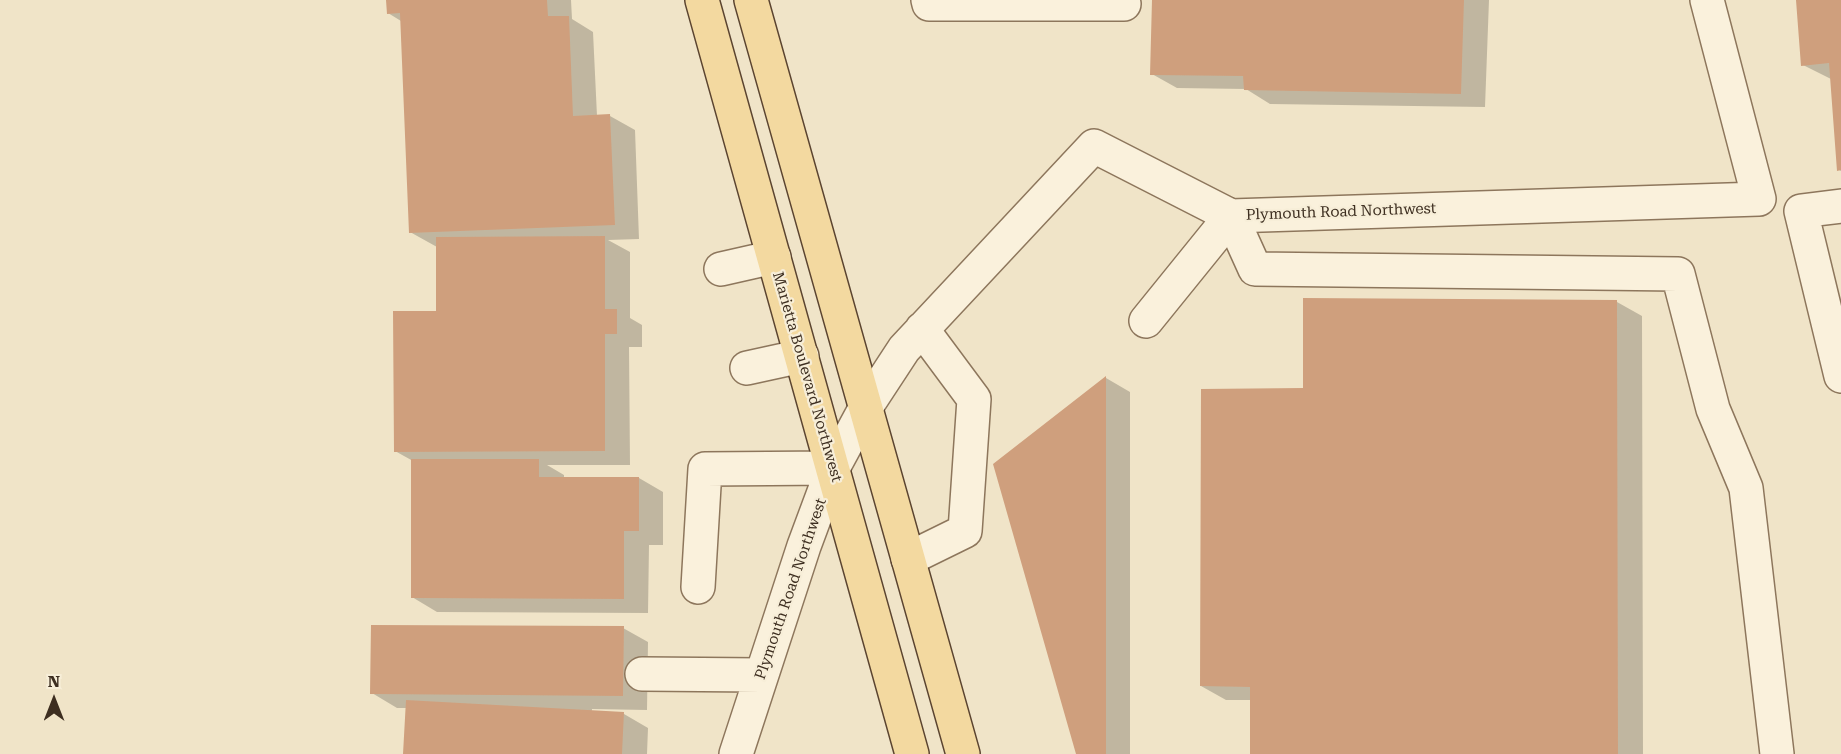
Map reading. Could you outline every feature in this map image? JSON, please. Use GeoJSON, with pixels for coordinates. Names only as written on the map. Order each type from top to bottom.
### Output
{"type":"FeatureCollection","features":[{"type":"Feature","properties":{"kind":"main road","name":"Marietta Boulevard Northwest"},"geometry":{"type":"LineString","coordinates":[[702,0],[912,754]]}},
{"type":"Feature","properties":{"kind":"main road"},"geometry":{"type":"LineString","coordinates":[[751,0],[963,754]]}},
{"type":"Feature","properties":{"kind":"street"},"geometry":{"type":"LineString","coordinates":[[928,0],[929,4],[1124,4]]}},
{"type":"Feature","properties":{"kind":"street"},"geometry":{"type":"LineString","coordinates":[[1707,0],[1759,199]]}},
{"type":"Feature","properties":{"kind":"street","name":"Plymouth Road Northwest"},"geometry":{"type":"LineString","coordinates":[[736,754],[833,468],[866,407],[904,349],[1094,146],[1231,216],[1759,199],[1801,211]]}},
{"type":"Feature","properties":{"kind":"street"},"geometry":{"type":"LineString","coordinates":[[1841,206],[1801,211],[1841,376]]}},
{"type":"Feature","properties":{"kind":"street"},"geometry":{"type":"LineString","coordinates":[[1146,321],[1231,216],[1255,269],[1678,274],[1713,409],[1746,488],[1777,754]]}},
{"type":"Feature","properties":{"kind":"street"},"geometry":{"type":"LineString","coordinates":[[721,269],[774,257]]}},
{"type":"Feature","properties":{"kind":"street"},"geometry":{"type":"LineString","coordinates":[[908,559],[965,531],[974,399],[922,329]]}},
{"type":"Feature","properties":{"kind":"street"},"geometry":{"type":"LineString","coordinates":[[747,368],[802,356]]}},
{"type":"Feature","properties":{"kind":"street"},"geometry":{"type":"LineString","coordinates":[[698,587],[705,469],[833,468]]}},
{"type":"Feature","properties":{"kind":"street"},"geometry":{"type":"LineString","coordinates":[[642,674],[761,675]]}},
{"type":"Feature","properties":{"kind":"building"},"geometry":{"type":"Polygon","coordinates":[[[386,0],[547,0],[548,16],[569,16],[573,116],[610,114],[615,225],[409,233],[400,13],[387,14],[386,0]]]}},
{"type":"Feature","properties":{"kind":"building"},"geometry":{"type":"Polygon","coordinates":[[[1152,0],[1464,0],[1461,94],[1244,90],[1243,76],[1150,75],[1152,0]]]}},
{"type":"Feature","properties":{"kind":"building"},"geometry":{"type":"Polygon","coordinates":[[[1796,0],[1841,0],[1841,170],[1837,171],[1829,63],[1801,66],[1796,0]]]}},
{"type":"Feature","properties":{"kind":"building"},"geometry":{"type":"Polygon","coordinates":[[[605,236],[605,309],[617,309],[617,334],[605,334],[605,451],[394,452],[393,311],[436,311],[436,237],[605,236]]]}},
{"type":"Feature","properties":{"kind":"building"},"geometry":{"type":"Polygon","coordinates":[[[1303,298],[1617,300],[1618,754],[1250,754],[1250,687],[1200,686],[1201,389],[1303,388],[1303,298]]]}},
{"type":"Feature","properties":{"kind":"building"},"geometry":{"type":"Polygon","coordinates":[[[1106,376],[1106,754],[1076,754],[993,464],[1106,376]]]}},
{"type":"Feature","properties":{"kind":"building"},"geometry":{"type":"Polygon","coordinates":[[[411,459],[539,459],[539,477],[639,477],[639,531],[624,531],[624,599],[411,598],[411,459]]]}},
{"type":"Feature","properties":{"kind":"building"},"geometry":{"type":"Polygon","coordinates":[[[371,625],[624,626],[623,696],[370,694],[371,625]]]}},
{"type":"Feature","properties":{"kind":"building"},"geometry":{"type":"Polygon","coordinates":[[[406,700],[624,712],[622,754],[403,754],[406,700]]]}}]}
